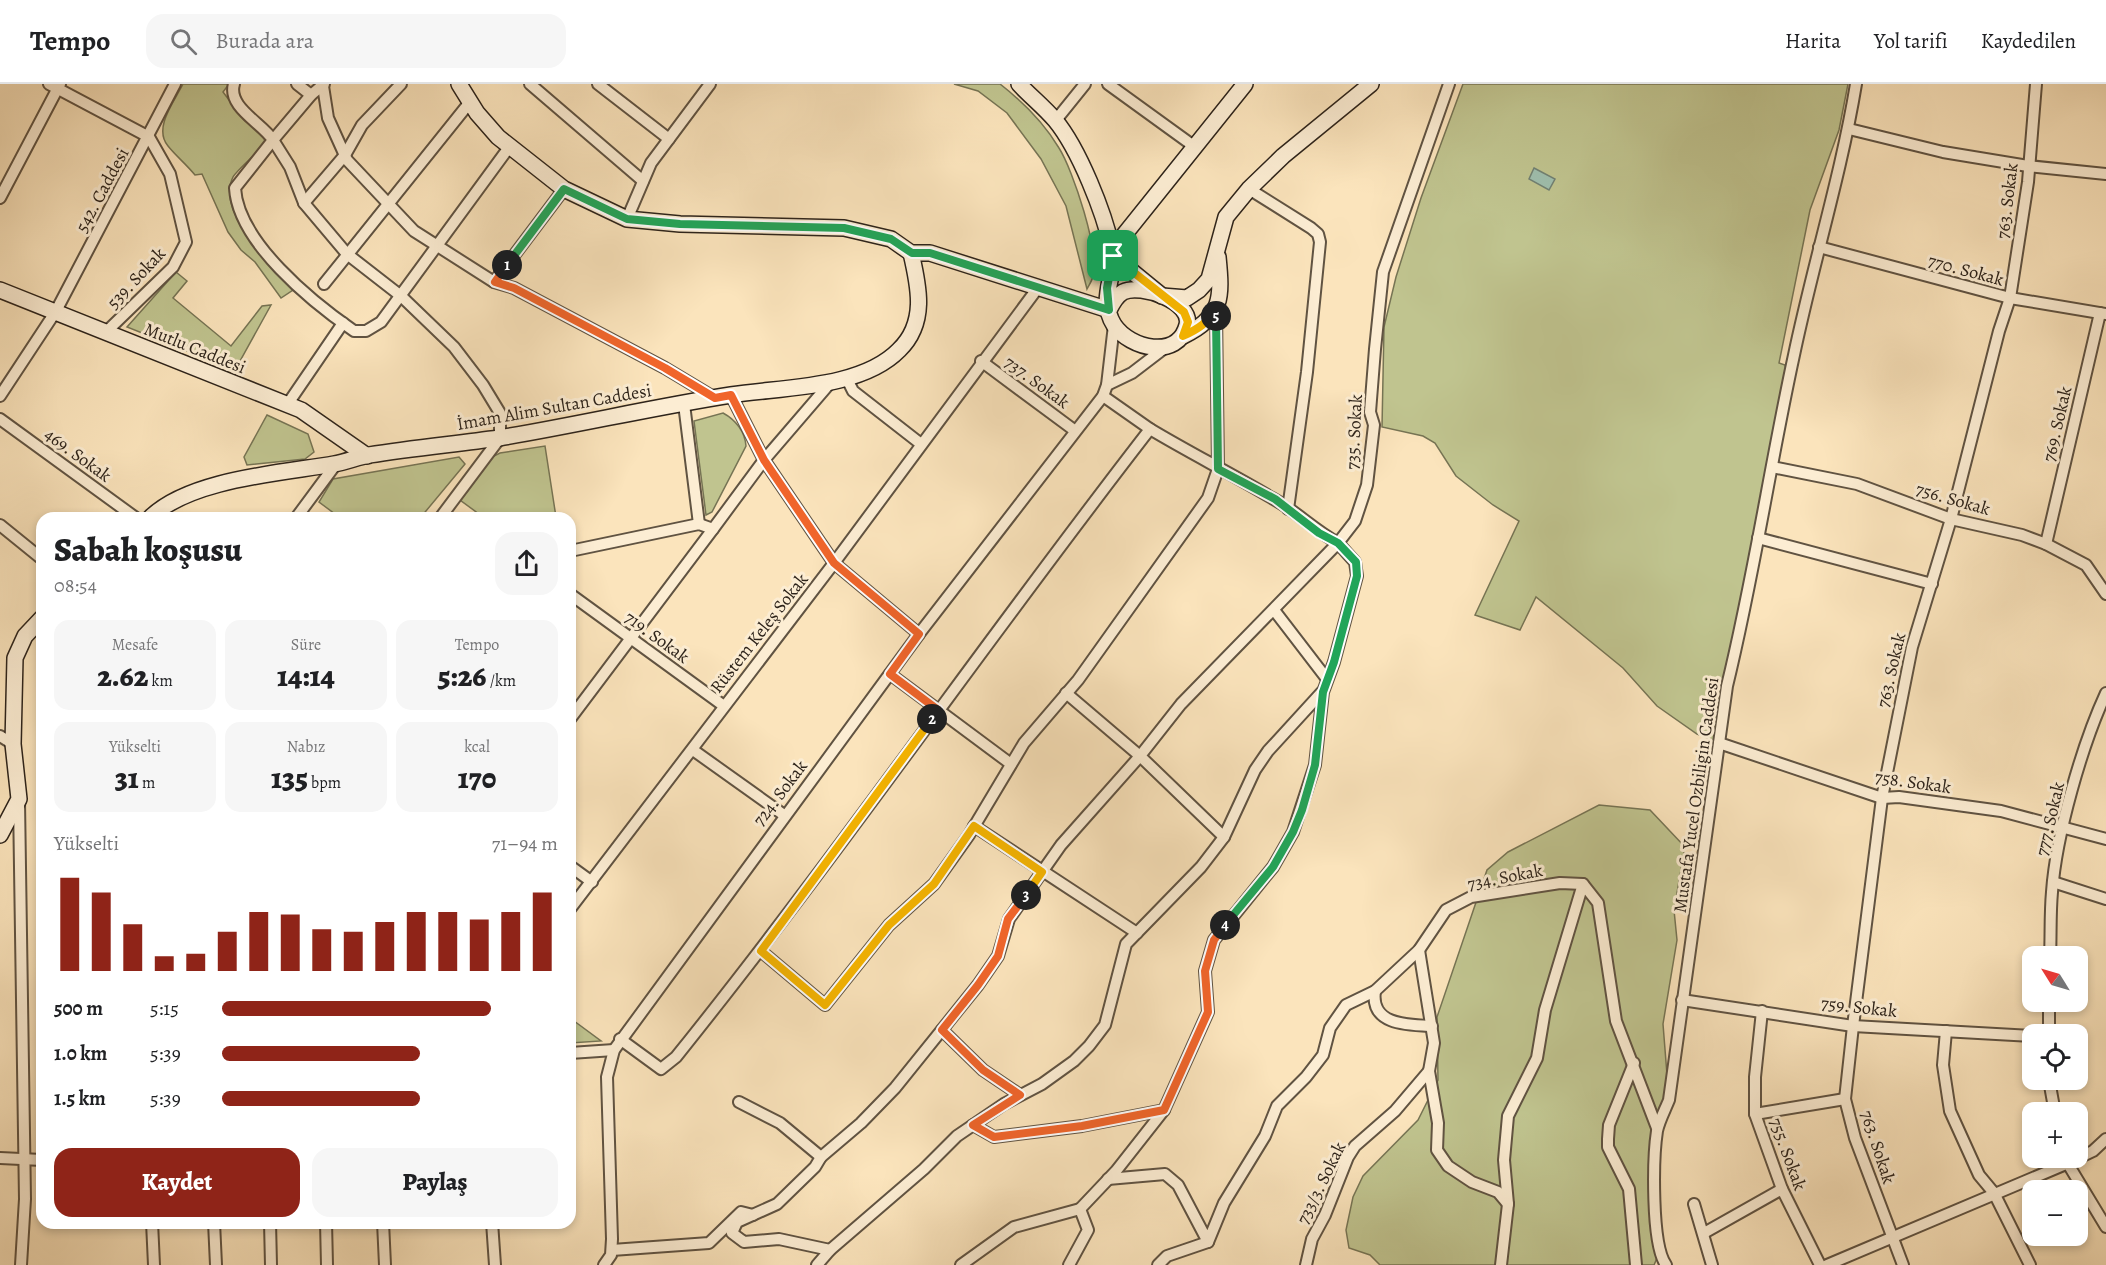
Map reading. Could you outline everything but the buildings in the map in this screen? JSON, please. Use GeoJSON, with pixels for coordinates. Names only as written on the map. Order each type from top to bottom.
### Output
{"type":"FeatureCollection","features":[{"type":"Feature","properties":{"kind":"street","name":"542. Caddesi"},"geometry":{"type":"LineString","coordinates":[[0,396],[56,310],[175,84]]}},
{"type":"Feature","properties":{"kind":"street"},"geometry":{"type":"LineString","coordinates":[[234,84],[232,95],[237,104],[267,131],[290,168],[304,203],[346,254],[401,296],[454,347],[483,385],[500,413],[500,438],[444,512]]}},
{"type":"Feature","properties":{"kind":"street"},"geometry":{"type":"LineString","coordinates":[[297,84],[310,95]]}},
{"type":"Feature","properties":{"kind":"street"},"geometry":{"type":"LineString","coordinates":[[304,203],[345,155],[362,125],[401,84]]}},
{"type":"Feature","properties":{"kind":"street"},"geometry":{"type":"LineString","coordinates":[[459,84],[470,102],[498,137],[564,189],[627,219],[680,224],[844,228],[891,239],[912,253],[930,253],[1037,289],[1109,310]]}},
{"type":"Feature","properties":{"kind":"street"},"geometry":{"type":"LineString","coordinates":[[530,84],[643,182]]}},
{"type":"Feature","properties":{"kind":"street"},"geometry":{"type":"LineString","coordinates":[[598,84],[669,139]]}},
{"type":"Feature","properties":{"kind":"street"},"geometry":{"type":"LineString","coordinates":[[627,219],[651,163],[710,84]]}},
{"type":"Feature","properties":{"kind":"street"},"geometry":{"type":"LineString","coordinates":[[1019,84],[1056,120],[1088,176],[1113,253],[1107,288],[1109,310],[1114,325],[1126,337],[1144,347],[1166,348]]}},
{"type":"Feature","properties":{"kind":"street"},"geometry":{"type":"LineString","coordinates":[[1056,120],[1085,84]]}},
{"type":"Feature","properties":{"kind":"street"},"geometry":{"type":"LineString","coordinates":[[1108,84],[1195,147]]}},
{"type":"Feature","properties":{"kind":"street"},"geometry":{"type":"LineString","coordinates":[[1113,253],[1245,84]]}},
{"type":"Feature","properties":{"kind":"street"},"geometry":{"type":"LineString","coordinates":[[1109,310],[1123,292],[1153,291],[1162,296],[1187,298],[1200,290],[1209,279],[1227,218],[1249,189],[1283,156],[1371,84]]}},
{"type":"Feature","properties":{"kind":"street","name":"735. Sokak"},"geometry":{"type":"LineString","coordinates":[[753,1215],[777,1204],[815,1167],[821,1157],[861,1123],[889,1095],[978,985],[998,956],[1008,919],[1069,836],[1140,756],[1181,704],[1235,646],[1274,610],[1338,543],[1355,521],[1367,485],[1374,425],[1370,412],[1374,349],[1383,272],[1449,84]]}},
{"type":"Feature","properties":{"kind":"street","name":"Mustafa Yucel Ozbiligin Caddesi"},"geometry":{"type":"LineString","coordinates":[[1657,1128],[1669,1100],[1727,686],[1794,354],[1849,129],[1856,84]]}},
{"type":"Feature","properties":{"kind":"street","name":"763. Sokak"},"geometry":{"type":"LineString","coordinates":[[1903,1265],[1855,1138],[1845,1099],[1853,1026],[1882,798],[1912,647],[1951,519],[1999,331],[2010,298],[2028,182],[2036,84]]}},
{"type":"Feature","properties":{"kind":"street"},"geometry":{"type":"LineString","coordinates":[[510,146],[437,247],[381,322],[366,331],[354,331],[286,275],[258,240],[238,208],[235,188],[310,95],[323,85],[328,118],[345,155],[414,231],[437,247],[495,282],[524,293],[665,368],[715,398]]}},
{"type":"Feature","properties":{"kind":"street"},"geometry":{"type":"LineString","coordinates":[[0,198],[56,86],[149,137]]}},
{"type":"Feature","properties":{"kind":"street"},"geometry":{"type":"LineString","coordinates":[[324,284],[470,102]]}},
{"type":"Feature","properties":{"kind":"street"},"geometry":{"type":"LineString","coordinates":[[1849,129],[1942,152],[2028,166],[2106,174]]}},
{"type":"Feature","properties":{"kind":"street","name":"539. Sokak"},"geometry":{"type":"LineString","coordinates":[[105,333],[173,267],[186,242],[170,174],[149,137]]}},
{"type":"Feature","properties":{"kind":"street"},"geometry":{"type":"LineString","coordinates":[[495,282],[564,189]]}},
{"type":"Feature","properties":{"kind":"street"},"geometry":{"type":"LineString","coordinates":[[1249,189],[1311,228],[1318,234],[1320,242],[1288,509]]}},
{"type":"Feature","properties":{"kind":"street","name":"770. Sokak"},"geometry":{"type":"LineString","coordinates":[[1819,247],[2010,298],[2103,313]]}},
{"type":"Feature","properties":{"kind":"street"},"geometry":{"type":"LineString","coordinates":[[761,951],[825,1005],[889,925],[934,884],[974,826],[1024,743],[1066,693],[1208,498],[1218,469],[1216,308],[1220,281],[1218,250]]}},
{"type":"Feature","properties":{"kind":"street","name":"İmam Alim Sultan Caddesi"},"geometry":{"type":"LineString","coordinates":[[156,512],[192,493],[267,473],[336,464],[367,456],[500,438],[731,395],[831,382],[846,377],[884,363],[900,350],[918,320],[920,288],[912,253]]}},
{"type":"Feature","properties":{"kind":"street"},"geometry":{"type":"LineString","coordinates":[[1113,253],[1184,312],[1188,322],[1183,336]]}},
{"type":"Feature","properties":{"kind":"street","name":"Rüstem Keleş Sokak"},"geometry":{"type":"LineString","coordinates":[[576,902],[834,563],[981,361],[1037,289]]}},
{"type":"Feature","properties":{"kind":"street","name":"Mutlu Caddesi"},"geometry":{"type":"LineString","coordinates":[[0,290],[56,310],[105,333],[301,410],[367,456]]}},
{"type":"Feature","properties":{"kind":"street"},"geometry":{"type":"LineString","coordinates":[[1107,385],[1132,373],[1183,336],[1201,327],[1211,319],[1216,308]]}},
{"type":"Feature","properties":{"kind":"street","name":"769. Sokak"},"geometry":{"type":"LineString","coordinates":[[2046,543],[2103,313]]}},
{"type":"Feature","properties":{"kind":"street"},"geometry":{"type":"LineString","coordinates":[[287,405],[343,323]]}},
{"type":"Feature","properties":{"kind":"street","name":"724. Sokak"},"geometry":{"type":"LineString","coordinates":[[604,1265],[612,1250],[607,1077],[614,1050],[784,815],[919,634],[1074,430],[1103,396],[1107,385],[1114,325]]}},
{"type":"Feature","properties":{"kind":"street","name":"737. Sokak"},"geometry":{"type":"LineString","coordinates":[[981,361],[1074,430]]}},
{"type":"Feature","properties":{"kind":"street"},"geometry":{"type":"LineString","coordinates":[[846,377],[853,392],[921,444]]}},
{"type":"Feature","properties":{"kind":"street"},"geometry":{"type":"LineString","coordinates":[[576,711],[764,460],[831,382]]}},
{"type":"Feature","properties":{"kind":"street"},"geometry":{"type":"LineString","coordinates":[[731,395],[764,460],[834,563],[919,634]]}},
{"type":"Feature","properties":{"kind":"street"},"geometry":{"type":"LineString","coordinates":[[961,1265],[1014,1227],[1080,1209],[1108,1179],[1164,1110],[1208,1012],[1205,971],[1214,940],[1273,867],[1293,832],[1302,810],[1315,765],[1323,692],[1357,576],[1356,562],[1338,543],[1319,533],[1275,499],[1150,429],[1103,396]]}},
{"type":"Feature","properties":{"kind":"street"},"geometry":{"type":"LineString","coordinates":[[684,404],[699,524]]}},
{"type":"Feature","properties":{"kind":"street","name":"469. Sokak"},"geometry":{"type":"LineString","coordinates":[[0,419],[128,512]]}},
{"type":"Feature","properties":{"kind":"street"},"geometry":{"type":"LineString","coordinates":[[620,1039],[661,1069],[676,1058],[761,951],[1041,570],[1150,429]]}},
{"type":"Feature","properties":{"kind":"street"},"geometry":{"type":"LineString","coordinates":[[300,512],[336,464]]}},
{"type":"Feature","properties":{"kind":"street","name":"756. Sokak"},"geometry":{"type":"LineString","coordinates":[[1772,467],[1857,484],[1951,519],[2022,535],[2046,543],[2086,565],[2106,594]]}},
{"type":"Feature","properties":{"kind":"street"},"geometry":{"type":"LineString","coordinates":[[576,550],[699,524],[713,529]]}},
{"type":"Feature","properties":{"kind":"street"},"geometry":{"type":"LineString","coordinates":[[0,525],[36,554]]}},
{"type":"Feature","properties":{"kind":"street"},"geometry":{"type":"LineString","coordinates":[[1758,538],[1932,584]]}},
{"type":"Feature","properties":{"kind":"street","name":"719. Sokak"},"geometry":{"type":"LineString","coordinates":[[576,598],[724,706]]}},
{"type":"Feature","properties":{"kind":"street"},"geometry":{"type":"LineString","coordinates":[[1274,610],[1328,679]]}},
{"type":"Feature","properties":{"kind":"street"},"geometry":{"type":"LineString","coordinates":[[21,1265],[25,1160],[19,799],[6,740],[15,658],[25,636],[36,624]]}},
{"type":"Feature","properties":{"kind":"street"},"geometry":{"type":"LineString","coordinates":[[890,674],[1011,764]]}},
{"type":"Feature","properties":{"kind":"street"},"geometry":{"type":"LineString","coordinates":[[817,1265],[830,1250],[957,1136],[1074,1061],[1105,1025],[1126,944],[1201,867],[1224,837],[1262,760],[1323,692]]}},
{"type":"Feature","properties":{"kind":"street"},"geometry":{"type":"LineString","coordinates":[[1066,693],[1140,756],[1224,837]]}},
{"type":"Feature","properties":{"kind":"street","name":"777. Sokak"},"geometry":{"type":"LineString","coordinates":[[2050,946],[2053,882],[2063,826],[2086,744],[2106,693]]}},
{"type":"Feature","properties":{"kind":"street","name":"758. Sokak"},"geometry":{"type":"LineString","coordinates":[[1719,743],[1882,798],[1899,797],[2001,811],[2106,839]]}},
{"type":"Feature","properties":{"kind":"street"},"geometry":{"type":"LineString","coordinates":[[693,750],[784,815]]}},
{"type":"Feature","properties":{"kind":"street"},"geometry":{"type":"LineString","coordinates":[[0,835],[19,799]]}},
{"type":"Feature","properties":{"kind":"street"},"geometry":{"type":"LineString","coordinates":[[974,826],[1137,933]]}},
{"type":"Feature","properties":{"kind":"street"},"geometry":{"type":"LineString","coordinates":[[576,871],[592,882]]}},
{"type":"Feature","properties":{"kind":"street"},"geometry":{"type":"LineString","coordinates":[[2053,882],[2106,899]]}},
{"type":"Feature","properties":{"kind":"street","name":"734. Sokak"},"geometry":{"type":"LineString","coordinates":[[1208,1242],[1224,1203],[1265,1136],[1277,1106],[1306,1077],[1323,1055],[1330,1028],[1346,1005],[1375,991],[1419,951],[1446,910],[1472,897],[1560,883],[1583,884]]}},
{"type":"Feature","properties":{"kind":"street"},"geometry":{"type":"LineString","coordinates":[[1583,884],[1598,903],[1616,1021],[1657,1128],[1655,1200],[1660,1251],[1666,1265]]}},
{"type":"Feature","properties":{"kind":"street"},"geometry":{"type":"LineString","coordinates":[[1501,1265],[1509,1204],[1504,1160],[1508,1116],[1537,1058],[1545,1010],[1583,884]]}},
{"type":"Feature","properties":{"kind":"street"},"geometry":{"type":"LineString","coordinates":[[1419,951],[1432,1026],[1433,1059],[1429,1071],[1438,1123],[1437,1150],[1448,1166],[1472,1182],[1498,1192],[1509,1204]]}},
{"type":"Feature","properties":{"kind":"street"},"geometry":{"type":"LineString","coordinates":[[1375,991],[1373,1001],[1384,1018],[1400,1025],[1432,1026]]}},
{"type":"Feature","properties":{"kind":"street","name":"759. Sokak"},"geometry":{"type":"LineString","coordinates":[[1683,1000],[1853,1026],[2022,1035]]}},
{"type":"Feature","properties":{"kind":"street","name":"755. Sokak"},"geometry":{"type":"LineString","coordinates":[[1762,1011],[1755,1077],[1755,1114],[1782,1189],[1820,1265]]}},
{"type":"Feature","properties":{"kind":"street"},"geometry":{"type":"LineString","coordinates":[[942,1030],[983,1070],[1020,1095]]}},
{"type":"Feature","properties":{"kind":"street"},"geometry":{"type":"LineString","coordinates":[[1946,1031],[1943,1065],[1950,1111],[1979,1175],[1994,1193],[2030,1265]]}},
{"type":"Feature","properties":{"kind":"street"},"geometry":{"type":"LineString","coordinates":[[576,1053],[614,1050]]}},
{"type":"Feature","properties":{"kind":"street"},"geometry":{"type":"LineString","coordinates":[[1634,1063],[1609,1125],[1608,1147],[1629,1189],[1636,1265]]}},
{"type":"Feature","properties":{"kind":"street","name":"733/3. Sokak"},"geometry":{"type":"LineString","coordinates":[[1306,1265],[1312,1239],[1325,1215],[1348,1157],[1355,1146],[1395,1111],[1429,1071]]}},
{"type":"Feature","properties":{"kind":"street"},"geometry":{"type":"LineString","coordinates":[[1755,1114],[1845,1099]]}},
{"type":"Feature","properties":{"kind":"street"},"geometry":{"type":"LineString","coordinates":[[739,1102],[780,1123],[821,1157]]}},
{"type":"Feature","properties":{"kind":"street"},"geometry":{"type":"LineString","coordinates":[[973,1125],[994,1137],[1082,1126],[1164,1110]]}},
{"type":"Feature","properties":{"kind":"street"},"geometry":{"type":"LineString","coordinates":[[2088,1152],[2106,1138]]}},
{"type":"Feature","properties":{"kind":"street"},"geometry":{"type":"LineString","coordinates":[[0,1158],[36,1160]]}},
{"type":"Feature","properties":{"kind":"street"},"geometry":{"type":"LineString","coordinates":[[1827,1265],[2049,1168]]}},
{"type":"Feature","properties":{"kind":"street"},"geometry":{"type":"LineString","coordinates":[[2069,1168],[2106,1227]]}},
{"type":"Feature","properties":{"kind":"street"},"geometry":{"type":"LineString","coordinates":[[1108,1179],[1165,1174],[1178,1185],[1208,1242],[1167,1256],[1158,1265]]}},
{"type":"Feature","properties":{"kind":"street"},"geometry":{"type":"LineString","coordinates":[[1704,1233],[1782,1189]]}},
{"type":"Feature","properties":{"kind":"street"},"geometry":{"type":"LineString","coordinates":[[1694,1204],[1712,1265]]}},
{"type":"Feature","properties":{"kind":"street"},"geometry":{"type":"LineString","coordinates":[[1069,1265],[1088,1230],[1080,1209]]}},
{"type":"Feature","properties":{"kind":"street"},"geometry":{"type":"LineString","coordinates":[[612,1250],[709,1243],[741,1212],[753,1215]]}},
{"type":"Feature","properties":{"kind":"street"},"geometry":{"type":"LineString","coordinates":[[753,1215],[737,1222],[732,1227],[732,1233],[744,1242],[779,1239],[830,1250]]}},
{"type":"Feature","properties":{"kind":"street"},"geometry":{"type":"LineString","coordinates":[[152,1229],[154,1265]]}},
{"type":"Feature","properties":{"kind":"street"},"geometry":{"type":"LineString","coordinates":[[214,1229],[216,1265]]}},
{"type":"Feature","properties":{"kind":"street"},"geometry":{"type":"LineString","coordinates":[[270,1229],[271,1265]]}},
{"type":"Feature","properties":{"kind":"street"},"geometry":{"type":"LineString","coordinates":[[326,1229],[327,1265]]}},
{"type":"Feature","properties":{"kind":"street"},"geometry":{"type":"LineString","coordinates":[[383,1229],[386,1265]]}},
{"type":"Feature","properties":{"kind":"street"},"geometry":{"type":"LineString","coordinates":[[492,1229],[495,1265]]}},
{"type":"Feature","properties":{"kind":"green space"},"geometry":{"type":"Polygon","coordinates":[[[183,84],[229,84],[223,92],[244,120],[264,134],[265,144],[235,174],[230,191],[232,206],[248,237],[293,290],[281,298],[255,262],[241,250],[228,232],[202,174],[195,175],[171,150],[164,139],[166,115],[183,84]]]}},
{"type":"Feature","properties":{"kind":"green space"},"geometry":{"type":"Polygon","coordinates":[[[954,84],[1000,84],[1032,113],[1059,148],[1084,211],[1093,249],[1093,278],[1087,289],[1066,206],[1041,159],[1007,113],[978,91],[954,84]]]}},
{"type":"Feature","properties":{"kind":"green space"},"geometry":{"type":"Polygon","coordinates":[[[1463,84],[1848,84],[1839,130],[1810,210],[1779,363],[1785,365],[1786,369],[1719,710],[1715,741],[1697,734],[1657,706],[1623,668],[1536,597],[1520,630],[1475,615],[1519,521],[1493,505],[1456,476],[1435,443],[1423,436],[1382,427],[1384,327],[1396,277],[1421,198],[1463,84]]]}},
{"type":"Feature","properties":{"kind":"green space"},"geometry":{"type":"Polygon","coordinates":[[[176,272],[187,281],[173,298],[231,346],[262,306],[271,305],[235,370],[127,327],[176,272]]]}},
{"type":"Feature","properties":{"kind":"green space"},"geometry":{"type":"Polygon","coordinates":[[[723,413],[739,427],[746,446],[712,512],[706,515],[694,421],[723,413]]]}},
{"type":"Feature","properties":{"kind":"green space"},"geometry":{"type":"Polygon","coordinates":[[[267,415],[308,434],[314,452],[305,459],[247,465],[244,457],[267,415]]]}},
{"type":"Feature","properties":{"kind":"green space"},"geometry":{"type":"Polygon","coordinates":[[[545,446],[555,512],[476,512],[460,500],[492,457],[500,453],[545,446]]]}},
{"type":"Feature","properties":{"kind":"green space"},"geometry":{"type":"Polygon","coordinates":[[[459,457],[465,464],[425,512],[332,512],[319,502],[333,479],[459,457]]]}},
{"type":"Feature","properties":{"kind":"green space"},"geometry":{"type":"Polygon","coordinates":[[[1599,805],[1650,810],[1685,847],[1674,910],[1677,940],[1663,1024],[1669,1100],[1657,1128],[1660,1251],[1654,1265],[1380,1265],[1370,1255],[1349,1248],[1346,1230],[1353,1197],[1363,1176],[1418,1120],[1438,1080],[1437,1017],[1487,870],[1508,852],[1599,805]]]}},
{"type":"Feature","properties":{"kind":"green space"},"geometry":{"type":"Polygon","coordinates":[[[576,1022],[601,1041],[576,1043],[576,1022]]]}},
{"type":"Feature","properties":{"kind":"shaded area"},"geometry":{"type":"Polygon","coordinates":[[[1534,168],[1555,179],[1549,190],[1529,179],[1534,168]]]}},
{"type":"Feature","properties":{"kind":"route"},"geometry":{"type":"LineString","coordinates":[[564,189],[627,219],[680,224],[844,228],[891,239],[912,253],[930,253],[1037,289],[1109,310],[1107,288],[1113,256],[1184,312],[1188,322],[1183,336],[1211,319],[1216,308],[1218,469],[1275,499],[1319,533],[1338,543],[1356,562],[1357,576],[1334,662],[1323,692],[1315,765],[1302,810],[1293,832],[1273,867],[1214,940],[1205,971],[1208,1012],[1164,1110],[1082,1126],[994,1137],[973,1125],[1020,1095],[983,1070],[942,1030],[998,956],[1008,919],[1042,872],[974,826],[934,884],[889,925],[825,1005],[761,951],[938,710],[890,674],[919,634],[834,563],[764,460],[731,395],[715,398],[665,368],[514,288],[495,282],[564,189]]}}]}
